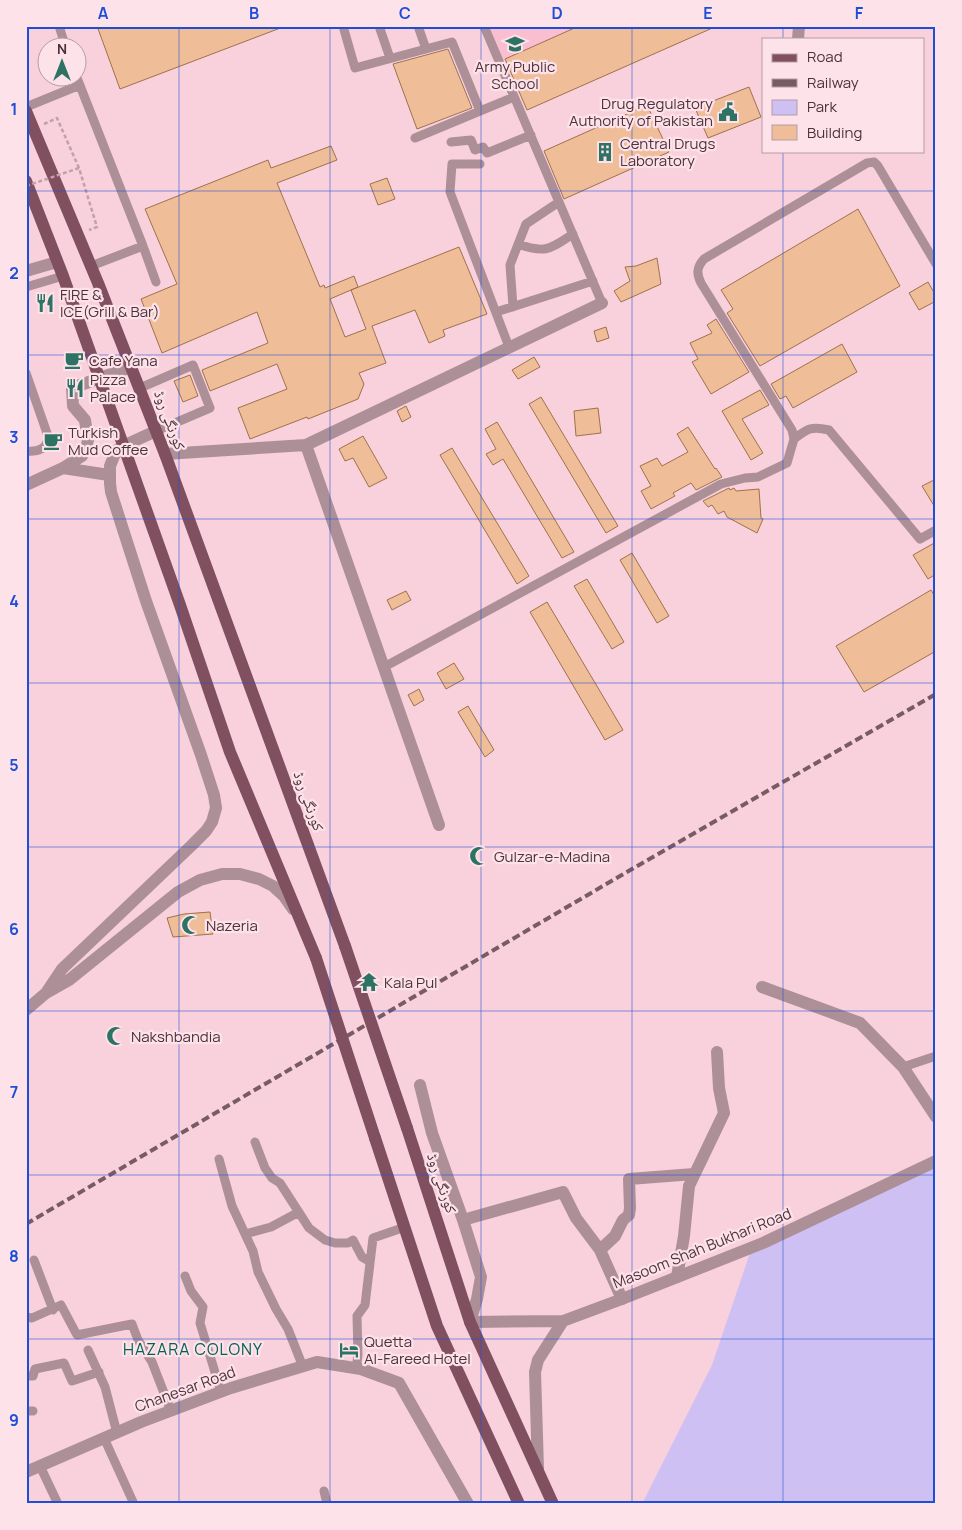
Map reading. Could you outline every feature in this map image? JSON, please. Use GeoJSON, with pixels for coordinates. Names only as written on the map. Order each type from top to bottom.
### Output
{"type":"FeatureCollection","features":[{"type":"Feature","properties":{"kind":"main road","name":"کورنگی روڈ"},"geometry":{"type":"LineString","coordinates":[[26,111],[91,266],[165,454],[345,946],[470,1322],[554,1504]]}},
{"type":"Feature","properties":{"kind":"main road"},"geometry":{"type":"LineString","coordinates":[[26,181],[63,276],[230,752],[316,958],[437,1326],[519,1504]]}},
{"type":"Feature","properties":{"kind":"street"},"geometry":{"type":"LineString","coordinates":[[26,271],[57,262]]}},
{"type":"Feature","properties":{"kind":"street"},"geometry":{"type":"LineString","coordinates":[[165,454],[306,445],[602,302]]}},
{"type":"Feature","properties":{"kind":"street"},"geometry":{"type":"LineString","coordinates":[[26,485],[63,468],[82,456],[88,440],[85,420],[73,406],[72,388],[131,367]]}},
{"type":"Feature","properties":{"kind":"street"},"geometry":{"type":"LineString","coordinates":[[46,993],[62,969],[206,831],[212,822],[216,808],[214,795],[201,755],[146,601],[111,492],[109,475],[116,451],[122,446],[156,431]]}},
{"type":"Feature","properties":{"kind":"street"},"geometry":{"type":"LineString","coordinates":[[306,445],[439,825]]}},
{"type":"Feature","properties":{"kind":"street"},"geometry":{"type":"LineString","coordinates":[[63,468],[109,475]]}},
{"type":"Feature","properties":{"kind":"street"},"geometry":{"type":"LineString","coordinates":[[26,1010],[46,993],[69,980],[178,892],[200,880],[222,874],[240,874],[259,879],[273,886],[284,896],[301,921]]}},
{"type":"Feature","properties":{"kind":"street"},"geometry":{"type":"LineString","coordinates":[[762,987],[860,1023],[904,1067],[936,1117]]}},
{"type":"Feature","properties":{"kind":"street"},"geometry":{"type":"LineString","coordinates":[[677,1277],[684,1236],[689,1186],[724,1113],[719,1088],[717,1052]]}},
{"type":"Feature","properties":{"kind":"street"},"geometry":{"type":"LineString","coordinates":[[420,1085],[432,1133],[463,1220],[480,1276],[477,1299],[470,1322]]}},
{"type":"Feature","properties":{"kind":"street","name":"Masoom Shah Bukhari Road"},"geometry":{"type":"LineString","coordinates":[[470,1322],[563,1321],[763,1243],[936,1161]]}},
{"type":"Feature","properties":{"kind":"street"},"geometry":{"type":"LineString","coordinates":[[600,1250],[615,1236],[623,1220],[629,1215],[629,1179],[694,1174]]}},
{"type":"Feature","properties":{"kind":"street"},"geometry":{"type":"LineString","coordinates":[[463,1220],[564,1192],[576,1218],[600,1250],[622,1299]]}},
{"type":"Feature","properties":{"kind":"street"},"geometry":{"type":"LineString","coordinates":[[538,1470],[535,1372],[538,1360],[563,1321]]}},
{"type":"Feature","properties":{"kind":"street","name":"Chanesar Road"},"geometry":{"type":"LineString","coordinates":[[26,1472],[104,1438],[221,1392],[317,1362],[356,1369],[399,1383],[468,1504]]}},
{"type":"Feature","properties":{"kind":"lane"},"geometry":{"type":"LineString","coordinates":[[59,26],[63,38]]}},
{"type":"Feature","properties":{"kind":"lane"},"geometry":{"type":"LineString","coordinates":[[343,26],[355,68],[452,42],[480,111]]}},
{"type":"Feature","properties":{"kind":"lane"},"geometry":{"type":"LineString","coordinates":[[379,26],[390,58]]}},
{"type":"Feature","properties":{"kind":"lane"},"geometry":{"type":"LineString","coordinates":[[418,26],[426,49]]}},
{"type":"Feature","properties":{"kind":"lane"},"geometry":{"type":"LineString","coordinates":[[484,26],[602,302]]}},
{"type":"Feature","properties":{"kind":"lane"},"geometry":{"type":"LineString","coordinates":[[26,107],[66,88]]}},
{"type":"Feature","properties":{"kind":"lane"},"geometry":{"type":"LineString","coordinates":[[81,88],[156,282]]}},
{"type":"Feature","properties":{"kind":"lane"},"geometry":{"type":"LineString","coordinates":[[415,138],[514,97]]}},
{"type":"Feature","properties":{"kind":"lane"},"geometry":{"type":"LineString","coordinates":[[451,142],[471,140],[475,150],[483,147],[487,153],[531,135]]}},
{"type":"Feature","properties":{"kind":"lane"},"geometry":{"type":"LineString","coordinates":[[384,667],[721,484],[758,477],[787,463],[794,438],[792,430],[697,276],[697,270],[704,259],[867,163],[874,162],[936,264]]}},
{"type":"Feature","properties":{"kind":"lane"},"geometry":{"type":"LineString","coordinates":[[480,164],[452,164],[450,192],[509,347]]}},
{"type":"Feature","properties":{"kind":"lane"},"geometry":{"type":"LineString","coordinates":[[513,307],[510,265],[526,224],[559,202]]}},
{"type":"Feature","properties":{"kind":"lane"},"geometry":{"type":"LineString","coordinates":[[518,244],[535,250],[550,249],[573,234]]}},
{"type":"Feature","properties":{"kind":"lane"},"geometry":{"type":"LineString","coordinates":[[91,266],[143,246]]}},
{"type":"Feature","properties":{"kind":"lane"},"geometry":{"type":"LineString","coordinates":[[26,287],[63,276]]}},
{"type":"Feature","properties":{"kind":"lane"},"geometry":{"type":"LineString","coordinates":[[496,312],[593,281]]}},
{"type":"Feature","properties":{"kind":"lane"},"geometry":{"type":"LineString","coordinates":[[140,388],[193,365],[210,408],[156,431]]}},
{"type":"Feature","properties":{"kind":"lane"},"geometry":{"type":"LineString","coordinates":[[26,372],[48,436],[48,443],[39,450],[26,450]]}},
{"type":"Feature","properties":{"kind":"lane"},"geometry":{"type":"LineString","coordinates":[[794,438],[806,429],[817,427],[829,430],[920,539],[936,530]]}},
{"type":"Feature","properties":{"kind":"lane"},"geometry":{"type":"LineString","coordinates":[[904,1067],[936,1056]]}},
{"type":"Feature","properties":{"kind":"lane"},"geometry":{"type":"LineString","coordinates":[[256,1142],[265,1168],[272,1178],[280,1183],[309,1228],[325,1240],[335,1243],[348,1243],[353,1240],[362,1257],[369,1261]]}},
{"type":"Feature","properties":{"kind":"lane"},"geometry":{"type":"LineString","coordinates":[[219,1159],[232,1206],[253,1251],[258,1272],[288,1329],[303,1367]]}},
{"type":"Feature","properties":{"kind":"lane"},"geometry":{"type":"LineString","coordinates":[[245,1234],[270,1227],[299,1212]]}},
{"type":"Feature","properties":{"kind":"lane"},"geometry":{"type":"LineString","coordinates":[[356,1369],[358,1355],[357,1316],[365,1305],[373,1238],[405,1227]]}},
{"type":"Feature","properties":{"kind":"lane"},"geometry":{"type":"LineString","coordinates":[[34,1260],[52,1310]]}},
{"type":"Feature","properties":{"kind":"lane"},"geometry":{"type":"LineString","coordinates":[[185,1276],[203,1307],[200,1324],[221,1392]]}},
{"type":"Feature","properties":{"kind":"lane"},"geometry":{"type":"LineString","coordinates":[[26,1317],[32,1318],[61,1305],[77,1335],[132,1324],[138,1340],[152,1362],[171,1411]]}},
{"type":"Feature","properties":{"kind":"lane"},"geometry":{"type":"LineString","coordinates":[[88,1350],[105,1387],[117,1433]]}},
{"type":"Feature","properties":{"kind":"lane"},"geometry":{"type":"LineString","coordinates":[[26,1376],[33,1376],[35,1369],[64,1363],[72,1381],[99,1372]]}},
{"type":"Feature","properties":{"kind":"lane"},"geometry":{"type":"LineString","coordinates":[[104,1438],[134,1504]]}},
{"type":"Feature","properties":{"kind":"lane"},"geometry":{"type":"LineString","coordinates":[[40,1466],[58,1504]]}},
{"type":"Feature","properties":{"kind":"lane"},"geometry":{"type":"LineString","coordinates":[[324,1491],[327,1504]]}},
{"type":"Feature","properties":{"kind":"path"},"geometry":{"type":"LineString","coordinates":[[56,118],[79,168],[97,228]]}},
{"type":"Feature","properties":{"kind":"path"},"geometry":{"type":"LineString","coordinates":[[26,186],[79,168]]}},
{"type":"Feature","properties":{"kind":"shaded area","name":"Army Public School"},"geometry":{"type":"Polygon","coordinates":[[[484,26],[579,26],[499,62],[484,26]]]}},
{"type":"Feature","properties":{"kind":"green space"},"geometry":{"type":"Polygon","coordinates":[[[936,1161],[936,1504],[642,1504],[712,1365],[752,1247],[936,1161]]]}},
{"type":"Feature","properties":{"kind":"building"},"geometry":{"type":"Polygon","coordinates":[[[97,26],[283,26],[283,27],[120,89],[97,26]]]}},
{"type":"Feature","properties":{"kind":"building"},"geometry":{"type":"Polygon","coordinates":[[[579,26],[717,26],[527,110],[505,59],[579,26]]]}},
{"type":"Feature","properties":{"kind":"building"},"geometry":{"type":"Polygon","coordinates":[[[448,49],[472,108],[417,129],[393,64],[448,49]]]}},
{"type":"Feature","properties":{"kind":"building","name":"Drug Regulatory Authority of Pakistan"},"geometry":{"type":"Polygon","coordinates":[[[749,87],[761,117],[708,138],[695,108],[749,87]]]}},
{"type":"Feature","properties":{"kind":"building","name":"Central Drugs Laboratory"},"geometry":{"type":"Polygon","coordinates":[[[647,105],[669,152],[564,199],[544,151],[647,105]]]}},
{"type":"Feature","properties":{"kind":"building"},"geometry":{"type":"Polygon","coordinates":[[[331,146],[337,160],[277,183],[320,287],[324,285],[325,288],[354,276],[358,287],[351,290],[459,247],[487,314],[443,330],[445,336],[429,343],[415,310],[372,326],[386,363],[359,373],[364,384],[358,399],[250,439],[238,408],[287,389],[277,364],[210,391],[202,370],[268,343],[257,312],[162,353],[141,299],[177,284],[145,209],[268,160],[271,168],[331,146]],[[351,290],[330,299],[345,337],[366,329],[351,290]]]}},
{"type":"Feature","properties":{"kind":"building"},"geometry":{"type":"Polygon","coordinates":[[[387,178],[395,199],[378,205],[370,184],[387,178]]]}},
{"type":"Feature","properties":{"kind":"building"},"geometry":{"type":"Polygon","coordinates":[[[858,209],[900,286],[760,366],[727,313],[733,309],[721,290],[858,209]]]}},
{"type":"Feature","properties":{"kind":"building"},"geometry":{"type":"Polygon","coordinates":[[[657,258],[661,284],[621,302],[614,291],[630,281],[625,267],[636,266],[657,258]]]}},
{"type":"Feature","properties":{"kind":"building"},"geometry":{"type":"Polygon","coordinates":[[[928,282],[936,296],[936,301],[919,310],[909,293],[928,282]]]}},
{"type":"Feature","properties":{"kind":"building"},"geometry":{"type":"Polygon","coordinates":[[[716,319],[749,372],[711,394],[692,362],[698,359],[690,343],[712,333],[707,325],[716,319]]]}},
{"type":"Feature","properties":{"kind":"building"},"geometry":{"type":"Polygon","coordinates":[[[606,327],[609,338],[597,342],[594,331],[606,327]]]}},
{"type":"Feature","properties":{"kind":"building"},"geometry":{"type":"Polygon","coordinates":[[[842,344],[857,372],[793,408],[786,396],[780,399],[771,384],[842,344]]]}},
{"type":"Feature","properties":{"kind":"building"},"geometry":{"type":"Polygon","coordinates":[[[534,357],[540,367],[518,379],[512,370],[534,357]]]}},
{"type":"Feature","properties":{"kind":"building"},"geometry":{"type":"Polygon","coordinates":[[[190,375],[198,396],[183,402],[174,381],[190,375]]]}},
{"type":"Feature","properties":{"kind":"building"},"geometry":{"type":"Polygon","coordinates":[[[760,390],[769,405],[742,419],[763,453],[751,460],[722,411],[760,390]]]}},
{"type":"Feature","properties":{"kind":"building"},"geometry":{"type":"Polygon","coordinates":[[[541,397],[618,526],[606,533],[529,404],[541,397]]]}},
{"type":"Feature","properties":{"kind":"building"},"geometry":{"type":"Polygon","coordinates":[[[406,406],[411,417],[402,422],[397,411],[406,406]]]}},
{"type":"Feature","properties":{"kind":"building"},"geometry":{"type":"Polygon","coordinates":[[[598,408],[601,433],[576,436],[574,411],[598,408]]]}},
{"type":"Feature","properties":{"kind":"building"},"geometry":{"type":"Polygon","coordinates":[[[497,422],[574,552],[562,558],[503,459],[493,465],[486,454],[496,449],[485,429],[497,422]]]}},
{"type":"Feature","properties":{"kind":"building"},"geometry":{"type":"Polygon","coordinates":[[[688,427],[722,477],[696,490],[691,483],[673,493],[675,496],[651,509],[641,491],[651,486],[640,466],[657,458],[662,466],[688,452],[677,434],[688,427]]]}},
{"type":"Feature","properties":{"kind":"building"},"geometry":{"type":"Polygon","coordinates":[[[363,436],[387,478],[369,487],[353,458],[345,461],[339,449],[363,436]]]}},
{"type":"Feature","properties":{"kind":"building"},"geometry":{"type":"Polygon","coordinates":[[[452,448],[529,576],[517,584],[440,455],[452,448]]]}},
{"type":"Feature","properties":{"kind":"building"},"geometry":{"type":"Polygon","coordinates":[[[936,479],[936,509],[922,486],[936,479]]]}},
{"type":"Feature","properties":{"kind":"building"},"geometry":{"type":"Polygon","coordinates":[[[729,488],[730,490],[734,488],[736,491],[759,489],[761,518],[763,519],[757,533],[727,517],[724,511],[718,514],[712,505],[708,507],[703,501],[729,488]]]}},
{"type":"Feature","properties":{"kind":"building"},"geometry":{"type":"Polygon","coordinates":[[[936,542],[936,574],[928,579],[913,555],[936,542]]]}},
{"type":"Feature","properties":{"kind":"building"},"geometry":{"type":"Polygon","coordinates":[[[632,553],[669,616],[657,623],[620,560],[632,553]]]}},
{"type":"Feature","properties":{"kind":"building"},"geometry":{"type":"Polygon","coordinates":[[[587,579],[624,642],[612,649],[574,586],[587,579]]]}},
{"type":"Feature","properties":{"kind":"building"},"geometry":{"type":"Polygon","coordinates":[[[931,590],[936,598],[936,651],[864,692],[836,646],[931,590]]]}},
{"type":"Feature","properties":{"kind":"building"},"geometry":{"type":"Polygon","coordinates":[[[406,591],[411,600],[392,610],[387,600],[406,591]]]}},
{"type":"Feature","properties":{"kind":"building"},"geometry":{"type":"Polygon","coordinates":[[[547,602],[623,730],[605,740],[530,612],[547,602]]]}},
{"type":"Feature","properties":{"kind":"building"},"geometry":{"type":"Polygon","coordinates":[[[454,663],[464,679],[446,689],[437,673],[454,663]]]}},
{"type":"Feature","properties":{"kind":"building"},"geometry":{"type":"Polygon","coordinates":[[[419,689],[424,700],[414,706],[408,695],[419,689]]]}},
{"type":"Feature","properties":{"kind":"building"},"geometry":{"type":"Polygon","coordinates":[[[468,706],[494,750],[485,757],[458,712],[468,706]]]}},
{"type":"Feature","properties":{"kind":"building","name":"Nazeria"},"geometry":{"type":"Polygon","coordinates":[[[210,912],[213,934],[173,937],[167,918],[184,914],[210,912]]]}},
{"type":"Feature","properties":{"kind":"railway"},"geometry":{"type":"LineString","coordinates":[[26,1224],[632,869],[936,694]]}},
{"type":"Feature","properties":{"kind":"place","name":"Army Public School"},"geometry":{"type":"Point","coordinates":[515,44]}},
{"type":"Feature","properties":{"kind":"place","name":"Drug Regulatory Authority of Pakistan"},"geometry":{"type":"Point","coordinates":[728,112]}},
{"type":"Feature","properties":{"kind":"place","name":"Central Drugs Laboratory"},"geometry":{"type":"Point","coordinates":[605,152]}},
{"type":"Feature","properties":{"kind":"place","name":"FIRE & ICE(Grill & Bar)"},"geometry":{"type":"Point","coordinates":[45,303]}},
{"type":"Feature","properties":{"kind":"place","name":"Cafe Yana"},"geometry":{"type":"Point","coordinates":[74,360]}},
{"type":"Feature","properties":{"kind":"place","name":"Pizza Palace"},"geometry":{"type":"Point","coordinates":[75,388]}},
{"type":"Feature","properties":{"kind":"place","name":"Turkish Mud Coffee"},"geometry":{"type":"Point","coordinates":[53,441]}},
{"type":"Feature","properties":{"kind":"place","name":"Gulzar-e-Madina"},"geometry":{"type":"Point","coordinates":[479,856]}},
{"type":"Feature","properties":{"kind":"place","name":"Nazeria"},"geometry":{"type":"Point","coordinates":[191,925]}},
{"type":"Feature","properties":{"kind":"place","name":"Kala Pul"},"geometry":{"type":"Point","coordinates":[369,982]}},
{"type":"Feature","properties":{"kind":"place","name":"Nakshbandia"},"geometry":{"type":"Point","coordinates":[116,1036]}},
{"type":"Feature","properties":{"kind":"place","name":"Quetta Al-Fareed Hotel"},"geometry":{"type":"Point","coordinates":[349,1350]}},
{"type":"Feature","properties":{"kind":"district","name":"HAZARA COLONY"},"geometry":{"type":"Point","coordinates":[193,1349]}}]}
